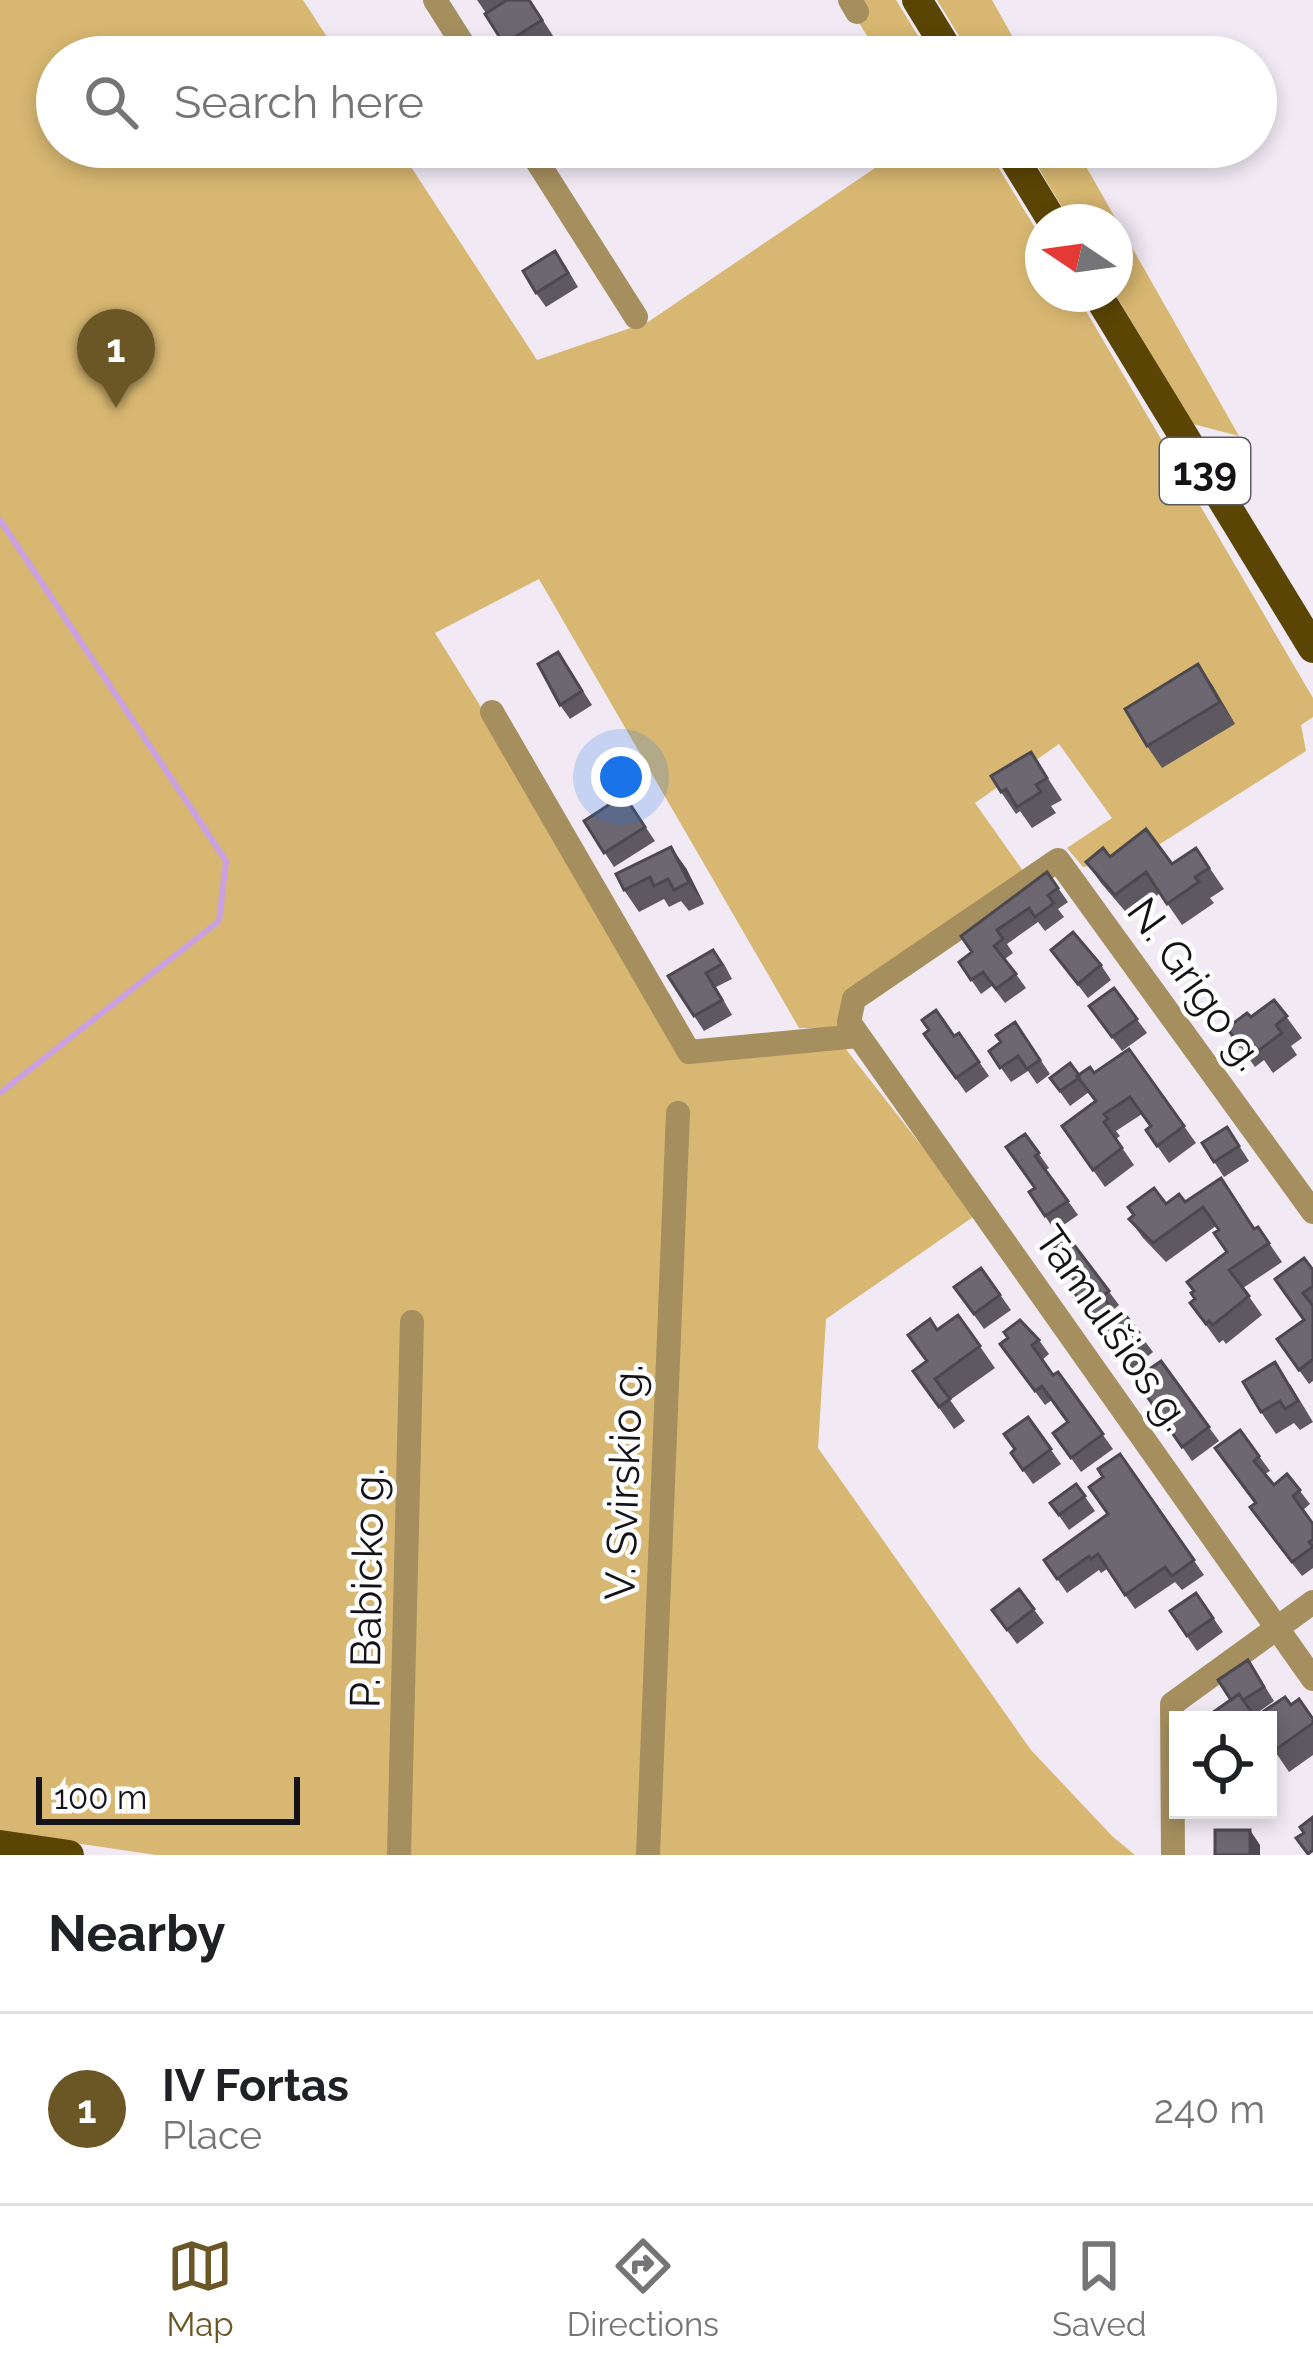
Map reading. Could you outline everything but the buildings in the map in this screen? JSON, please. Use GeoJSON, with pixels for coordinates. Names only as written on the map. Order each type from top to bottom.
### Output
{"type":"FeatureCollection","features":[{"type":"Feature","properties":{"kind":"main road"},"geometry":{"type":"LineString","coordinates":[[917,0],[939,36]]}},
{"type":"Feature","properties":{"kind":"main road"},"geometry":{"type":"LineString","coordinates":[[1020,168],[1042,204]]}},
{"type":"Feature","properties":{"kind":"main road","name":"139"},"geometry":{"type":"LineString","coordinates":[[1108,312],[1313,648]]}},
{"type":"Feature","properties":{"kind":"main road"},"geometry":{"type":"LineString","coordinates":[[0,1845],[69,1855]]}},
{"type":"Feature","properties":{"kind":"street"},"geometry":{"type":"LineString","coordinates":[[434,0],[457,36]]}},
{"type":"Feature","properties":{"kind":"street"},"geometry":{"type":"LineString","coordinates":[[541,168],[636,316]]}},
{"type":"Feature","properties":{"kind":"street"},"geometry":{"type":"LineString","coordinates":[[492,712],[689,1052],[854,1029]]}},
{"type":"Feature","properties":{"kind":"street","name":"N. Grigo g."},"geometry":{"type":"LineString","coordinates":[[854,1029],[857,997],[1058,860],[1313,1212]]}},
{"type":"Feature","properties":{"kind":"street","name":"Tamulšios g."},"geometry":{"type":"LineString","coordinates":[[854,1029],[1313,1679]]}},
{"type":"Feature","properties":{"kind":"street","name":"V. Svirskio g."},"geometry":{"type":"LineString","coordinates":[[648,1855],[678,1113]]}},
{"type":"Feature","properties":{"kind":"street","name":"P. Babicko g."},"geometry":{"type":"LineString","coordinates":[[399,1855],[412,1322]]}},
{"type":"Feature","properties":{"kind":"street"},"geometry":{"type":"LineString","coordinates":[[1173,1855],[1172,1704],[1313,1602]]}},
{"type":"Feature","properties":{"kind":"shaded area"},"geometry":{"type":"Polygon","coordinates":[[[0,0],[303,0],[326,36],[36,36],[36,168],[412,168],[537,360],[648,322],[875,168],[999,168],[1025,211],[1025,312],[1087,312],[1313,698],[1313,717],[1301,725],[1306,751],[1138,858],[1083,867],[1067,848],[1112,818],[1059,744],[975,803],[1026,875],[847,993],[837,1029],[799,1028],[539,579],[435,633],[683,1052],[841,1043],[976,1215],[826,1319],[818,1448],[1031,1750],[1135,1855],[156,1855],[0,1832],[0,0]]]}},
{"type":"Feature","properties":{"kind":"shaded area"},"geometry":{"type":"Polygon","coordinates":[[[845,0],[896,0],[918,36],[867,36],[845,0]]]}},
{"type":"Feature","properties":{"kind":"shaded area"},"geometry":{"type":"Polygon","coordinates":[[[937,0],[992,0],[1012,36],[959,36],[937,0]]]}},
{"type":"Feature","properties":{"kind":"shaded area"},"geometry":{"type":"Polygon","coordinates":[[[1039,168],[1087,168],[1107,204],[1060,204],[1039,168]]]}},
{"type":"Feature","properties":{"kind":"shaded area"},"geometry":{"type":"Polygon","coordinates":[[[1133,249],[1239,436],[1193,424],[1126,312],[1133,312],[1133,249]]]}},
{"type":"Feature","properties":{"kind":"waterway"},"geometry":{"type":"LineString","coordinates":[[0,520],[226,861],[219,921],[0,1093]]}},
{"type":"Feature","properties":{"kind":"place","name":"IV Fortas"},"geometry":{"type":"Point","coordinates":[116,408]}}]}
